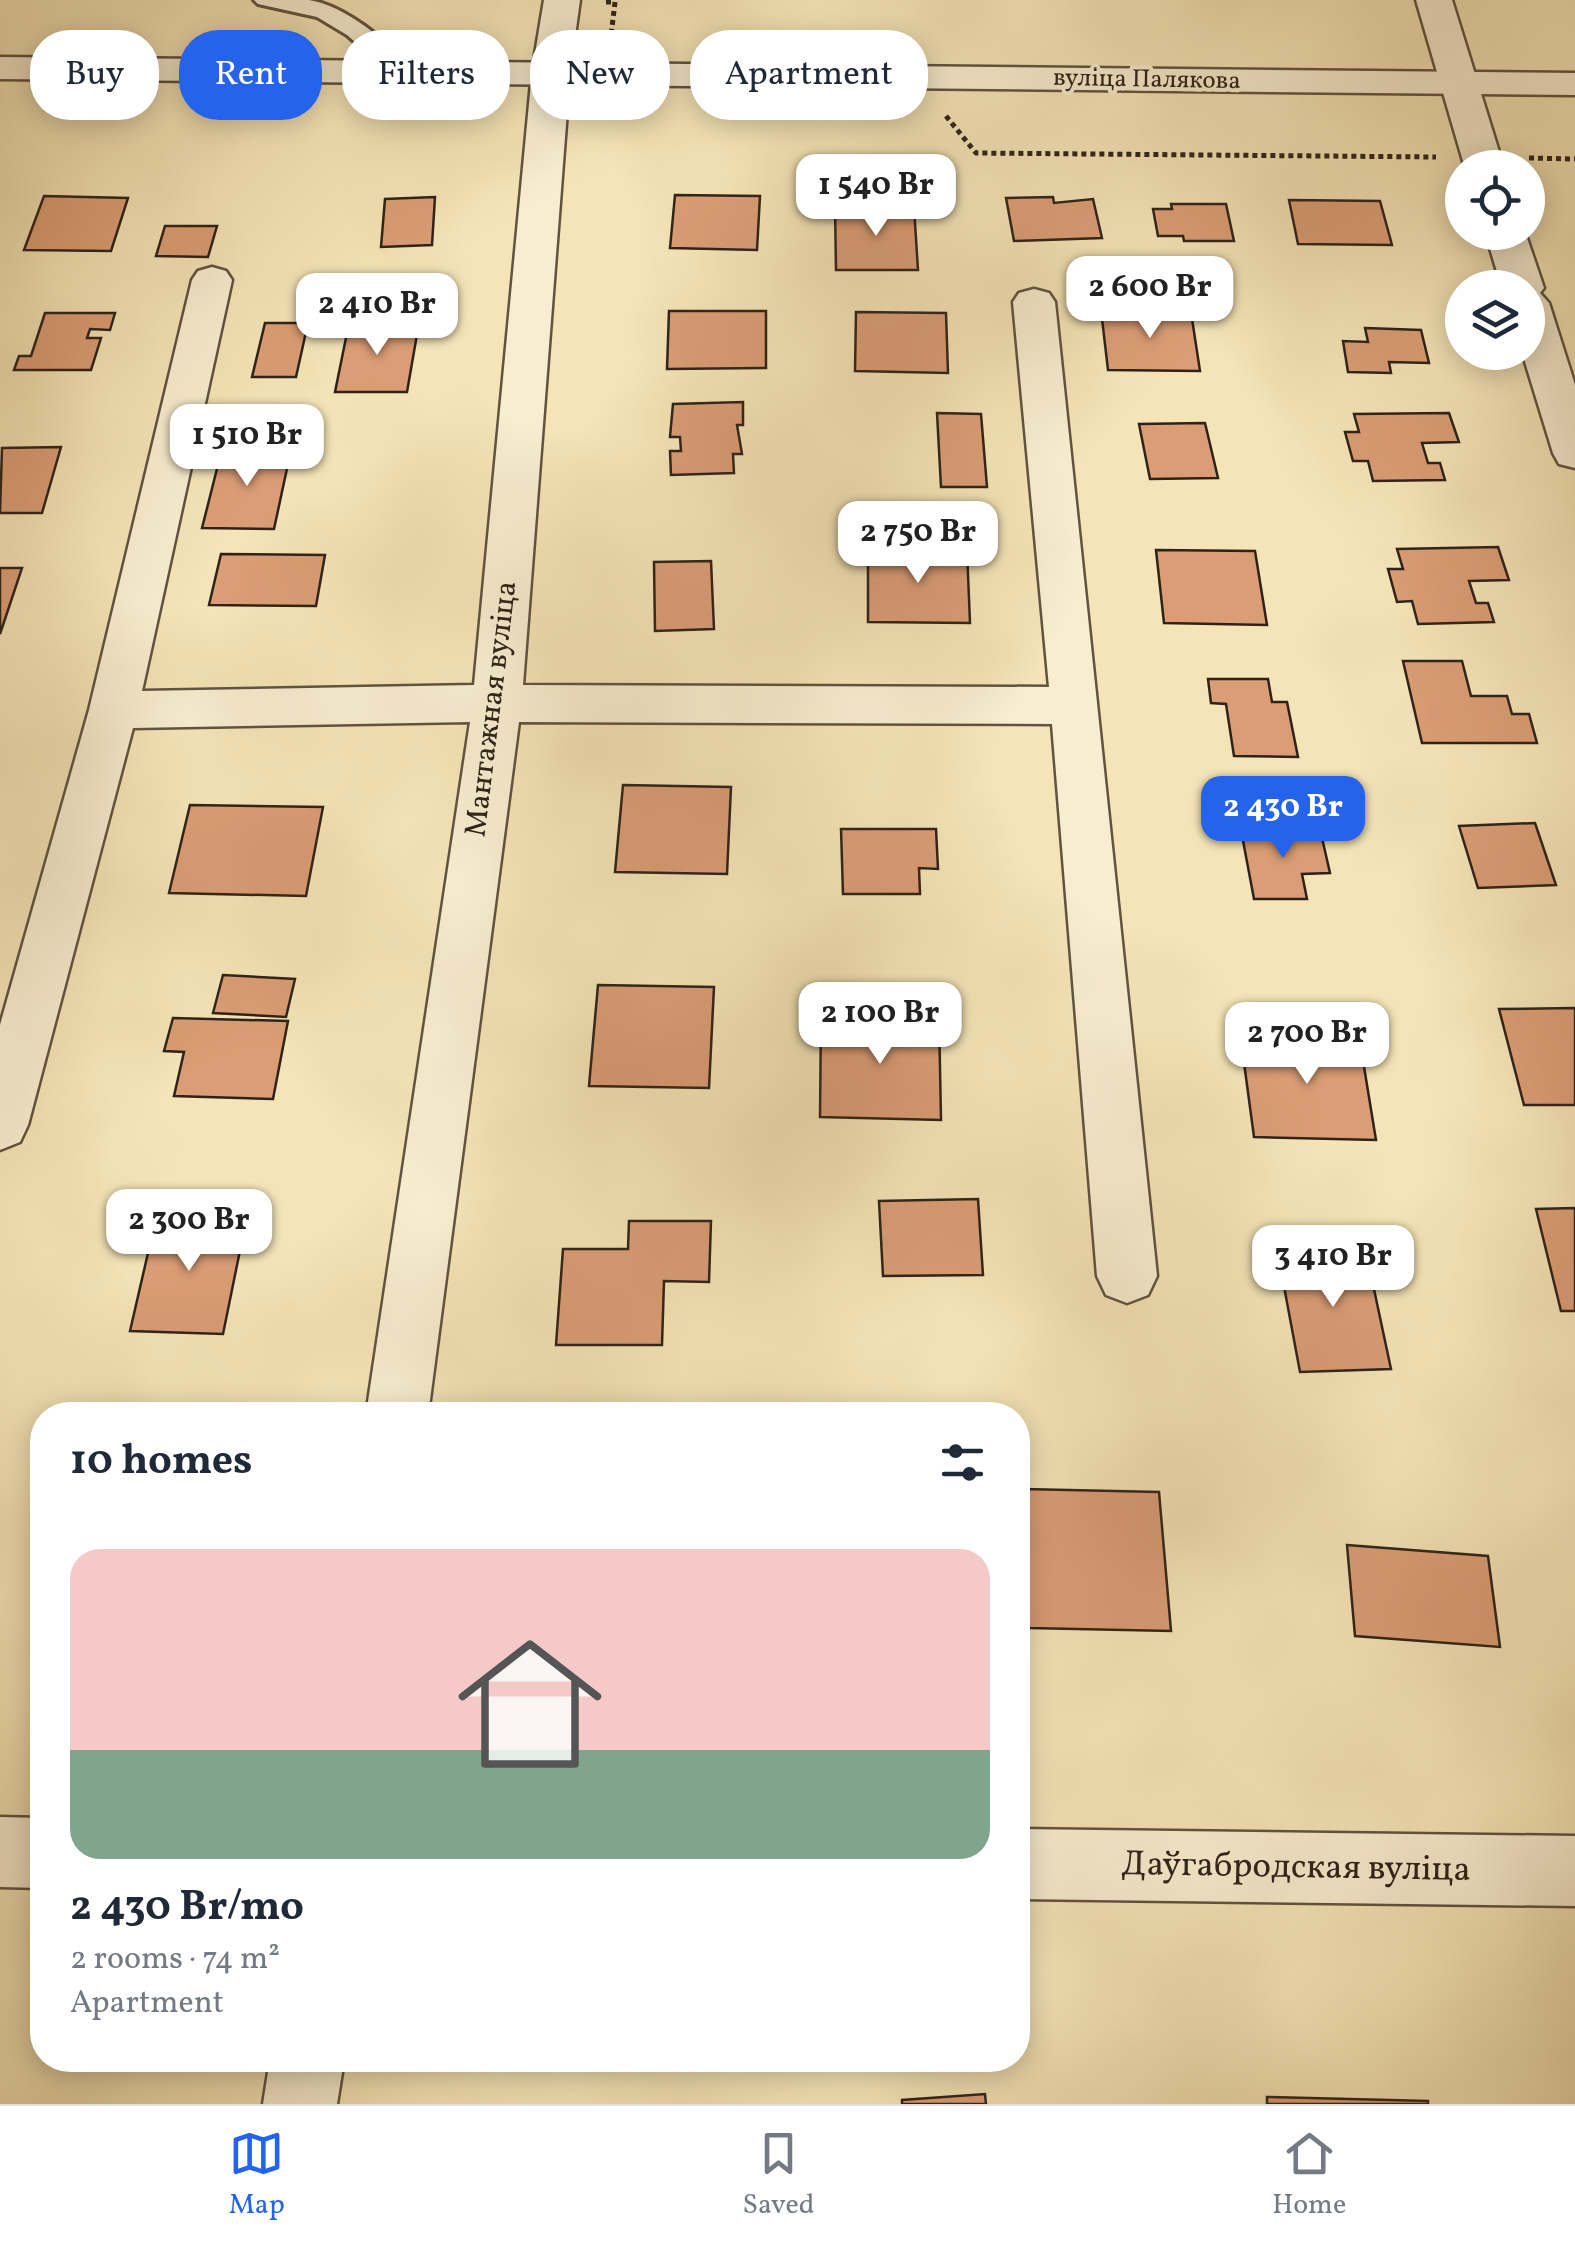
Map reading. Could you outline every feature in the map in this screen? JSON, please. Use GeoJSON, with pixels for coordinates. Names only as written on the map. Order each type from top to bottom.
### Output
{"type":"FeatureCollection","features":[{"type":"Feature","properties":{"kind":"street","name":"Мантажная вуліца"},"geometry":{"type":"LineString","coordinates":[[558,30],[562,0]]}},
{"type":"Feature","properties":{"kind":"street"},"geometry":{"type":"LineString","coordinates":[[1434,0],[1458,83],[1494,150]]}},
{"type":"Feature","properties":{"kind":"street","name":"вуліца Палякова"},"geometry":{"type":"LineString","coordinates":[[0,68],[342,70]]}},
{"type":"Feature","properties":{"kind":"street","name":"вуліца Палякова"},"geometry":{"type":"LineString","coordinates":[[670,73],[1575,84]]}},
{"type":"Feature","properties":{"kind":"street","name":"Мантажная вуліца"},"geometry":{"type":"LineString","coordinates":[[399,1402],[497,704],[548,120]]}},
{"type":"Feature","properties":{"kind":"street"},"geometry":{"type":"LineString","coordinates":[[0,1125],[113,710],[212,280]]}},
{"type":"Feature","properties":{"kind":"street"},"geometry":{"type":"LineString","coordinates":[[1034,302],[1127,1276]]}},
{"type":"Feature","properties":{"kind":"street"},"geometry":{"type":"LineString","coordinates":[[1545,357],[1575,453]]}},
{"type":"Feature","properties":{"kind":"street"},"geometry":{"type":"LineString","coordinates":[[113,710],[497,704],[1075,706]]}},
{"type":"Feature","properties":{"kind":"street"},"geometry":{"type":"LineString","coordinates":[[0,1852],[30,1853]]}},
{"type":"Feature","properties":{"kind":"street","name":"Даўгабродская вуліца"},"geometry":{"type":"LineString","coordinates":[[1030,1864],[1575,1871]]}},
{"type":"Feature","properties":{"kind":"street"},"geometry":{"type":"LineString","coordinates":[[300,2104],[304,2072]]}},
{"type":"Feature","properties":{"kind":"lane"},"geometry":{"type":"LineString","coordinates":[[265,0],[322,8],[355,30]]}},
{"type":"Feature","properties":{"kind":"path"},"geometry":{"type":"LineString","coordinates":[[936,104],[976,153],[1443,157]]}},
{"type":"Feature","properties":{"kind":"path"},"geometry":{"type":"LineString","coordinates":[[1545,161],[1575,159]]}},
{"type":"Feature","properties":{"kind":"building"},"geometry":{"type":"Polygon","coordinates":[[[675,195],[760,196],[757,250],[670,248],[675,195]]]}},
{"type":"Feature","properties":{"kind":"building"},"geometry":{"type":"Polygon","coordinates":[[[44,196],[128,198],[111,251],[24,250],[44,196]]]}},
{"type":"Feature","properties":{"kind":"building"},"geometry":{"type":"Polygon","coordinates":[[[435,197],[432,245],[381,247],[385,199],[435,197]]]}},
{"type":"Feature","properties":{"kind":"building"},"geometry":{"type":"Polygon","coordinates":[[[1053,197],[1054,203],[1093,199],[1102,238],[1014,241],[1006,198],[1053,197]]]}},
{"type":"Feature","properties":{"kind":"building"},"geometry":{"type":"Polygon","coordinates":[[[1289,200],[1380,201],[1392,245],[1298,244],[1289,200]]]}},
{"type":"Feature","properties":{"kind":"building"},"geometry":{"type":"Polygon","coordinates":[[[1171,204],[1226,204],[1234,241],[1184,241],[1183,236],[1158,236],[1153,209],[1172,209],[1171,204]]]}},
{"type":"Feature","properties":{"kind":"building"},"geometry":{"type":"Polygon","coordinates":[[[835,207],[914,207],[918,270],[836,270],[835,207]]]}},
{"type":"Feature","properties":{"kind":"building"},"geometry":{"type":"Polygon","coordinates":[[[165,226],[217,226],[208,257],[156,256],[165,226]]]}},
{"type":"Feature","properties":{"kind":"building"},"geometry":{"type":"Polygon","coordinates":[[[1101,310],[1191,312],[1200,371],[1108,370],[1101,310]]]}},
{"type":"Feature","properties":{"kind":"building"},"geometry":{"type":"Polygon","coordinates":[[[669,311],[766,311],[766,368],[667,369],[669,311]]]}},
{"type":"Feature","properties":{"kind":"building"},"geometry":{"type":"Polygon","coordinates":[[[856,312],[946,313],[948,373],[855,371],[856,312]]]}},
{"type":"Feature","properties":{"kind":"building"},"geometry":{"type":"Polygon","coordinates":[[[45,313],[115,313],[110,330],[90,329],[87,338],[101,338],[91,370],[14,370],[19,356],[31,356],[45,313]]]}},
{"type":"Feature","properties":{"kind":"building"},"geometry":{"type":"Polygon","coordinates":[[[265,323],[308,323],[296,377],[252,377],[265,323]]]}},
{"type":"Feature","properties":{"kind":"building"},"geometry":{"type":"Polygon","coordinates":[[[349,323],[419,323],[407,392],[335,392],[349,323]]]}},
{"type":"Feature","properties":{"kind":"building"},"geometry":{"type":"Polygon","coordinates":[[[1365,328],[1421,330],[1429,363],[1389,362],[1391,373],[1348,372],[1343,341],[1368,342],[1365,328]]]}},
{"type":"Feature","properties":{"kind":"building"},"geometry":{"type":"Polygon","coordinates":[[[743,402],[743,425],[737,425],[742,454],[733,454],[734,473],[671,475],[670,451],[681,451],[680,437],[670,437],[673,404],[743,402]]]}},
{"type":"Feature","properties":{"kind":"building"},"geometry":{"type":"Polygon","coordinates":[[[937,413],[981,414],[987,487],[941,487],[937,413]]]}},
{"type":"Feature","properties":{"kind":"building"},"geometry":{"type":"Polygon","coordinates":[[[1449,413],[1459,442],[1422,443],[1428,463],[1440,463],[1445,480],[1373,481],[1368,461],[1353,461],[1345,432],[1359,432],[1354,414],[1449,413]]]}},
{"type":"Feature","properties":{"kind":"building"},"geometry":{"type":"Polygon","coordinates":[[[1205,423],[1218,478],[1150,479],[1139,424],[1205,423]]]}},
{"type":"Feature","properties":{"kind":"building"},"geometry":{"type":"Polygon","coordinates":[[[61,447],[42,513],[0,513],[2,448],[61,447]]]}},
{"type":"Feature","properties":{"kind":"building"},"geometry":{"type":"Polygon","coordinates":[[[222,449],[291,450],[274,529],[202,528],[222,449]]]}},
{"type":"Feature","properties":{"kind":"building"},"geometry":{"type":"Polygon","coordinates":[[[1498,547],[1509,580],[1469,581],[1476,603],[1488,603],[1494,622],[1418,624],[1412,601],[1397,602],[1388,569],[1403,569],[1397,549],[1498,547]]]}},
{"type":"Feature","properties":{"kind":"building"},"geometry":{"type":"Polygon","coordinates":[[[868,549],[967,550],[970,623],[868,622],[868,549]]]}},
{"type":"Feature","properties":{"kind":"building"},"geometry":{"type":"Polygon","coordinates":[[[1156,550],[1255,551],[1267,625],[1164,623],[1156,550]]]}},
{"type":"Feature","properties":{"kind":"building"},"geometry":{"type":"Polygon","coordinates":[[[221,554],[325,555],[316,606],[209,605],[221,554]]]}},
{"type":"Feature","properties":{"kind":"building"},"geometry":{"type":"Polygon","coordinates":[[[711,561],[714,629],[655,631],[654,562],[711,561]]]}},
{"type":"Feature","properties":{"kind":"building"},"geometry":{"type":"Polygon","coordinates":[[[0,568],[22,568],[0,634],[0,568]]]}},
{"type":"Feature","properties":{"kind":"building"},"geometry":{"type":"Polygon","coordinates":[[[1403,661],[1462,661],[1471,696],[1507,696],[1512,714],[1529,714],[1537,743],[1422,743],[1403,661]]]}},
{"type":"Feature","properties":{"kind":"building"},"geometry":{"type":"Polygon","coordinates":[[[1208,679],[1268,679],[1272,702],[1287,702],[1298,757],[1234,756],[1226,704],[1211,703],[1208,679]]]}},
{"type":"Feature","properties":{"kind":"building"},"geometry":{"type":"Polygon","coordinates":[[[623,785],[731,787],[727,874],[615,872],[623,785]]]}},
{"type":"Feature","properties":{"kind":"building"},"geometry":{"type":"Polygon","coordinates":[[[190,805],[323,807],[306,896],[169,893],[190,805]]]}},
{"type":"Feature","properties":{"kind":"building"},"geometry":{"type":"Polygon","coordinates":[[[1535,823],[1556,885],[1478,888],[1459,826],[1535,823]]]}},
{"type":"Feature","properties":{"kind":"building"},"geometry":{"type":"Polygon","coordinates":[[[841,829],[936,829],[938,869],[919,868],[920,894],[843,894],[841,829]]]}},
{"type":"Feature","properties":{"kind":"building"},"geometry":{"type":"Polygon","coordinates":[[[1320,829],[1330,873],[1302,874],[1307,899],[1254,899],[1241,830],[1320,829]]]}},
{"type":"Feature","properties":{"kind":"building"},"geometry":{"type":"Polygon","coordinates":[[[223,975],[295,979],[286,1017],[213,1013],[223,975]]]}},
{"type":"Feature","properties":{"kind":"building"},"geometry":{"type":"Polygon","coordinates":[[[598,985],[714,987],[709,1088],[589,1086],[598,985]]]}},
{"type":"Feature","properties":{"kind":"building"},"geometry":{"type":"Polygon","coordinates":[[[1575,1008],[1575,1105],[1524,1105],[1499,1009],[1575,1008]]]}},
{"type":"Feature","properties":{"kind":"building"},"geometry":{"type":"Polygon","coordinates":[[[821,1014],[939,1016],[941,1120],[820,1117],[821,1014]]]}},
{"type":"Feature","properties":{"kind":"building"},"geometry":{"type":"Polygon","coordinates":[[[173,1018],[288,1021],[273,1099],[174,1096],[184,1052],[164,1051],[173,1018]]]}},
{"type":"Feature","properties":{"kind":"building"},"geometry":{"type":"Polygon","coordinates":[[[1240,1033],[1359,1036],[1376,1140],[1254,1137],[1240,1033]]]}},
{"type":"Feature","properties":{"kind":"building"},"geometry":{"type":"Polygon","coordinates":[[[978,1199],[983,1275],[883,1276],[879,1201],[978,1199]]]}},
{"type":"Feature","properties":{"kind":"building"},"geometry":{"type":"Polygon","coordinates":[[[1575,1208],[1575,1311],[1561,1311],[1536,1209],[1575,1208]]]}},
{"type":"Feature","properties":{"kind":"building"},"geometry":{"type":"Polygon","coordinates":[[[157,1214],[247,1216],[223,1334],[130,1331],[157,1214]]]}},
{"type":"Feature","properties":{"kind":"building"},"geometry":{"type":"Polygon","coordinates":[[[629,1221],[711,1221],[709,1282],[664,1281],[662,1345],[556,1345],[563,1249],[628,1249],[629,1221]]]}},
{"type":"Feature","properties":{"kind":"building"},"geometry":{"type":"Polygon","coordinates":[[[1365,1247],[1391,1369],[1300,1372],[1277,1249],[1365,1247]]]}},
{"type":"Feature","properties":{"kind":"building"},"geometry":{"type":"Polygon","coordinates":[[[1030,1489],[1159,1492],[1171,1631],[1030,1628],[1030,1489]]]}},
{"type":"Feature","properties":{"kind":"building"},"geometry":{"type":"Polygon","coordinates":[[[1347,1545],[1488,1556],[1500,1647],[1355,1636],[1347,1545]]]}},
{"type":"Feature","properties":{"kind":"building"},"geometry":{"type":"Polygon","coordinates":[[[985,2094],[986,2104],[902,2104],[902,2100],[985,2094]]]}},
{"type":"Feature","properties":{"kind":"building"},"geometry":{"type":"Polygon","coordinates":[[[1267,2097],[1428,2101],[1428,2104],[1267,2104],[1267,2097]]]}}]}
